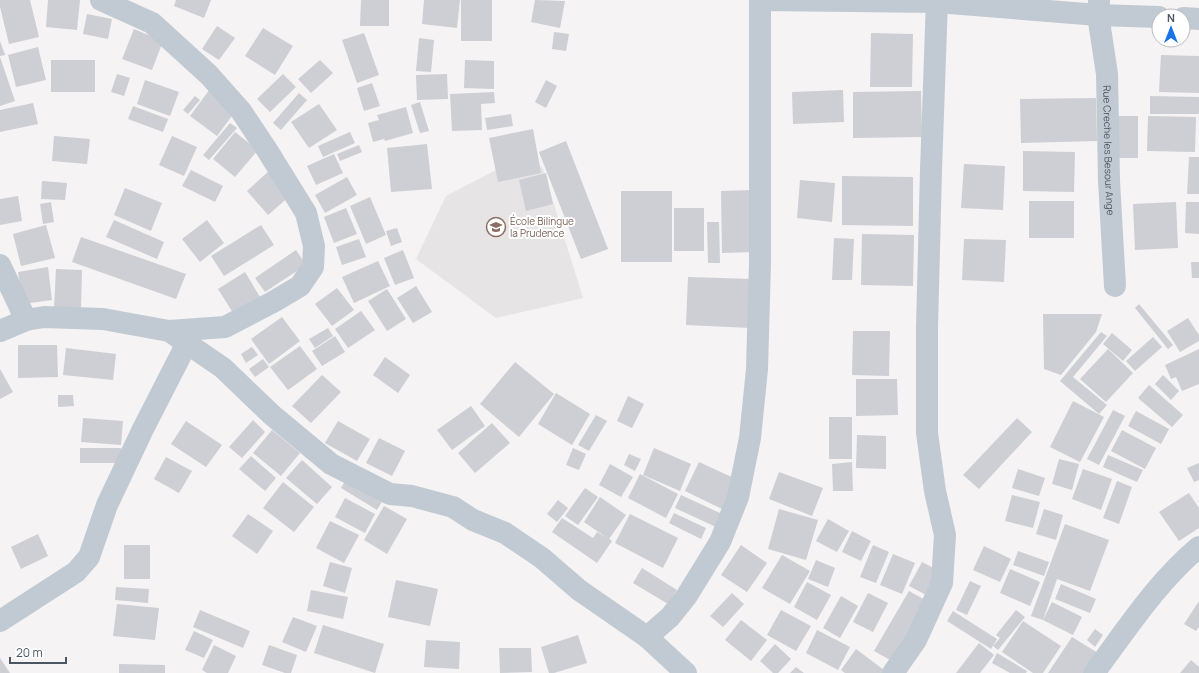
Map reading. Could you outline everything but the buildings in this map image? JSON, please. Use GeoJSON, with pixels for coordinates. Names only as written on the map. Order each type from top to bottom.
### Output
{"type":"FeatureCollection","features":[{"type":"Feature","properties":{"kind":"street"},"geometry":{"type":"LineString","coordinates":[[0,331],[26,320],[44,317],[103,319],[169,331],[225,327],[300,286],[313,268],[314,246],[306,213],[241,111],[209,75],[152,23],[101,0]]}},
{"type":"Feature","properties":{"kind":"street"},"geometry":{"type":"LineString","coordinates":[[647,637],[670,618],[686,597],[720,542],[738,497],[750,438],[757,369],[760,262],[760,0],[937,1],[1098,8],[1151,16]]}},
{"type":"Feature","properties":{"kind":"street"},"geometry":{"type":"LineString","coordinates":[[893,673],[916,640],[942,583],[945,535],[935,491],[926,433],[926,328],[937,1]]}},
{"type":"Feature","properties":{"kind":"street","name":"Rue Creche les Besour Ange"},"geometry":{"type":"LineString","coordinates":[[1098,8],[1107,74],[1109,181],[1115,286]]}},
{"type":"Feature","properties":{"kind":"street"},"geometry":{"type":"LineString","coordinates":[[0,265],[26,320]]}},
{"type":"Feature","properties":{"kind":"street"},"geometry":{"type":"LineString","coordinates":[[169,331],[224,368],[272,414],[331,464],[390,494],[412,496],[453,507],[473,520],[505,533],[542,558],[579,590],[647,637],[686,673]]}},
{"type":"Feature","properties":{"kind":"street"},"geometry":{"type":"LineString","coordinates":[[0,621],[76,572],[89,557],[108,506],[143,429],[187,343]]}},
{"type":"Feature","properties":{"kind":"street"},"geometry":{"type":"LineString","coordinates":[[1094,673],[1154,591],[1188,556],[1199,547]]}},
{"type":"Feature","properties":{"kind":"shaded area","name":"École Bilingue la Prudence"},"geometry":{"type":"Polygon","coordinates":[[[529,153],[543,169],[583,298],[496,318],[416,259],[446,196],[529,153]]]}},
{"type":"Feature","properties":{"kind":"place","name":"École Bilingue la Prudence"},"geometry":{"type":"Point","coordinates":[496,227]}}]}
